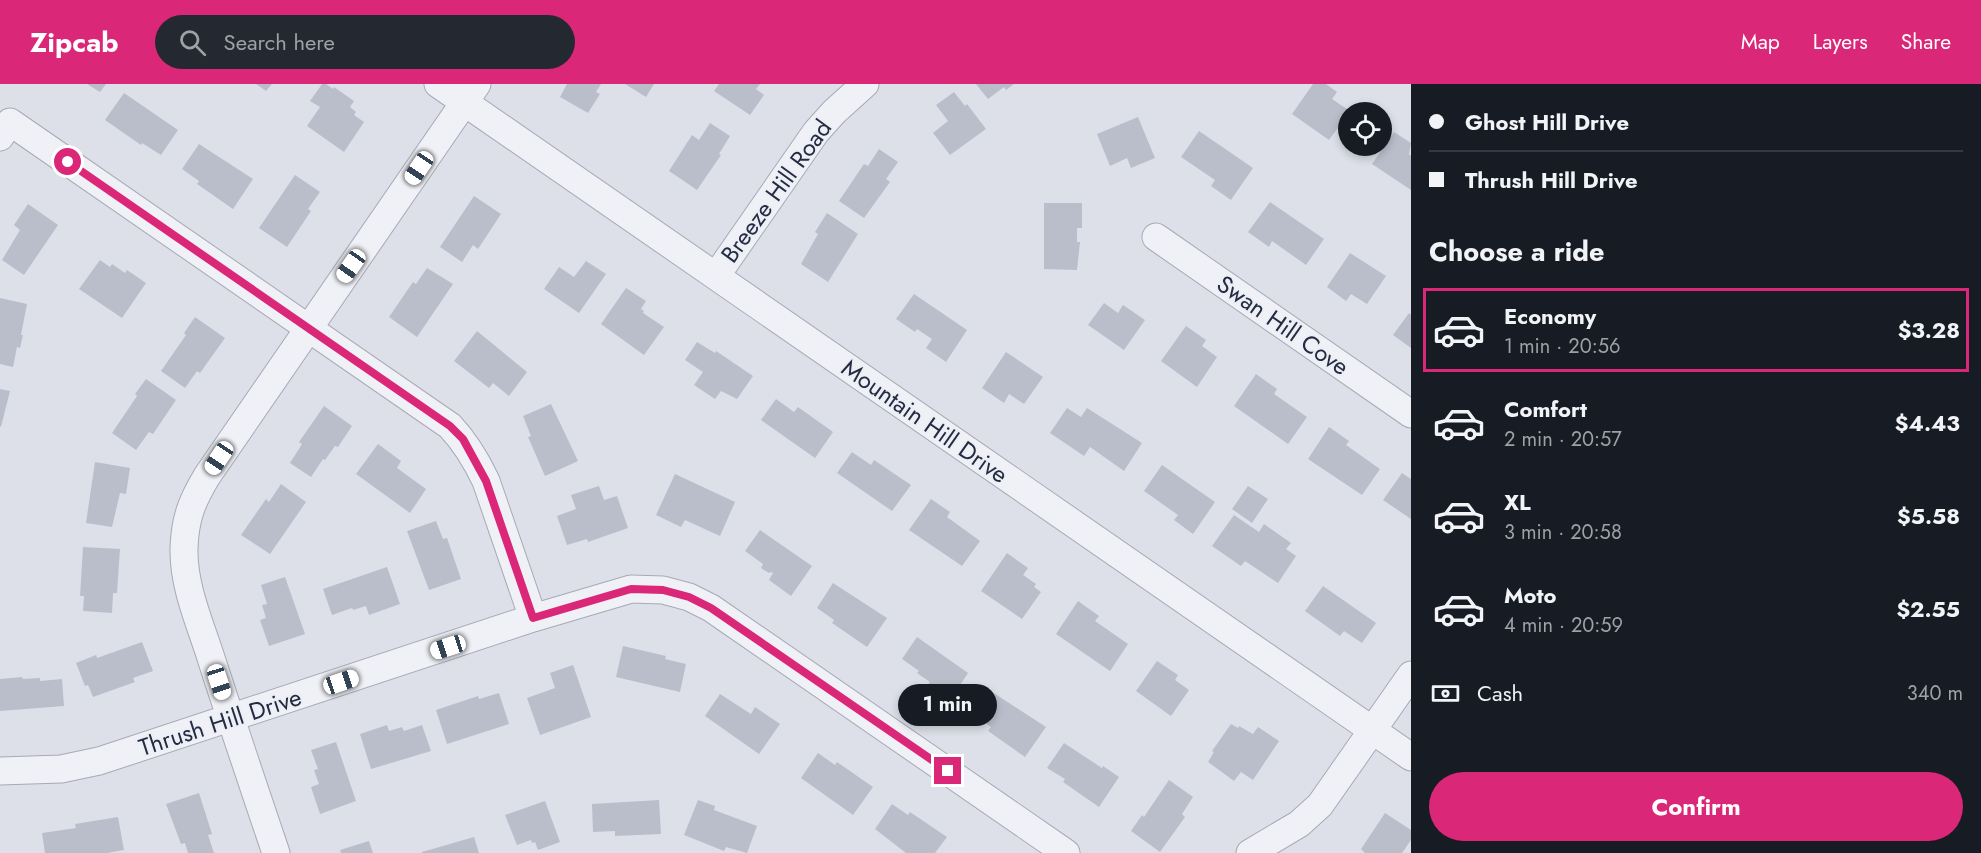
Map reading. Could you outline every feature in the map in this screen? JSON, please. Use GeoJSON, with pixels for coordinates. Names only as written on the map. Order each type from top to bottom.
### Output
{"type":"FeatureCollection","features":[{"type":"Feature","properties":{"kind":"street","name":"Mountain Hill Drive"},"geometry":{"type":"LineString","coordinates":[[438,84],[471,93],[716,276],[1411,758]]}},
{"type":"Feature","properties":{"kind":"street","name":"Breeze Hill Road"},"geometry":{"type":"LineString","coordinates":[[716,276],[811,139],[834,112],[866,84]]}},
{"type":"Feature","properties":{"kind":"street"},"geometry":{"type":"LineString","coordinates":[[276,853],[193,602],[185,571],[186,526],[192,500],[471,93]]}},
{"type":"Feature","properties":{"kind":"street"},"geometry":{"type":"LineString","coordinates":[[5,129],[308,329],[450,426],[463,439],[486,481],[533,618]]}},
{"type":"Feature","properties":{"kind":"street","name":"Swan Hill Cove"},"geometry":{"type":"LineString","coordinates":[[1156,237],[1411,414]]}},
{"type":"Feature","properties":{"kind":"street","name":"Thrush Hill Drive"},"geometry":{"type":"LineString","coordinates":[[0,771],[61,769],[99,761],[533,618],[631,589],[663,590],[689,597],[711,608],[1066,853]]}},
{"type":"Feature","properties":{"kind":"street"},"geometry":{"type":"LineString","coordinates":[[1251,853],[1299,824],[1320,805],[1411,675]]}},
{"type":"Feature","properties":{"kind":"building"},"geometry":{"type":"Polygon","coordinates":[[[87,84],[106,84],[100,92],[87,84]]]}},
{"type":"Feature","properties":{"kind":"building"},"geometry":{"type":"Polygon","coordinates":[[[256,84],[272,84],[266,91],[256,84]]]}},
{"type":"Feature","properties":{"kind":"building"},"geometry":{"type":"Polygon","coordinates":[[[322,84],[333,89],[334,87],[354,101],[350,107],[356,112],[354,115],[364,122],[344,152],[307,126],[320,107],[310,101],[322,84]]]}},
{"type":"Feature","properties":{"kind":"building"},"geometry":{"type":"Polygon","coordinates":[[[567,84],[601,84],[596,92],[600,94],[588,113],[560,97],[567,84]]]}},
{"type":"Feature","properties":{"kind":"building"},"geometry":{"type":"Polygon","coordinates":[[[625,84],[654,84],[646,97],[625,84]]]}},
{"type":"Feature","properties":{"kind":"building"},"geometry":{"type":"Polygon","coordinates":[[[719,84],[760,84],[756,89],[764,95],[750,115],[714,91],[719,84]]]}},
{"type":"Feature","properties":{"kind":"building"},"geometry":{"type":"Polygon","coordinates":[[[976,84],[1014,84],[1006,90],[1004,87],[988,99],[976,84]]]}},
{"type":"Feature","properties":{"kind":"building"},"geometry":{"type":"Polygon","coordinates":[[[1313,84],[1326,84],[1337,92],[1332,99],[1338,103],[1338,128],[1329,140],[1292,114],[1313,84]]]}},
{"type":"Feature","properties":{"kind":"building"},"geometry":{"type":"Polygon","coordinates":[[[954,92],[965,106],[967,104],[986,129],[950,155],[933,133],[948,121],[936,105],[954,92]]]}},
{"type":"Feature","properties":{"kind":"building"},"geometry":{"type":"Polygon","coordinates":[[[124,93],[178,130],[161,155],[142,143],[141,145],[105,120],[124,93]]]}},
{"type":"Feature","properties":{"kind":"building"},"geometry":{"type":"Polygon","coordinates":[[[1138,117],[1155,158],[1131,168],[1127,158],[1110,166],[1097,134],[1138,117]]]}},
{"type":"Feature","properties":{"kind":"building"},"geometry":{"type":"Polygon","coordinates":[[[710,123],[730,136],[719,154],[721,155],[697,190],[669,171],[692,135],[699,140],[710,123]]]}},
{"type":"Feature","properties":{"kind":"building"},"geometry":{"type":"Polygon","coordinates":[[[1199,131],[1253,168],[1231,200],[1211,186],[1215,180],[1181,157],[1199,131]]]}},
{"type":"Feature","properties":{"kind":"building"},"geometry":{"type":"Polygon","coordinates":[[[1394,132],[1411,143],[1409,154],[1411,156],[1411,190],[1372,164],[1378,156],[1392,156],[1394,132]]]}},
{"type":"Feature","properties":{"kind":"building"},"geometry":{"type":"Polygon","coordinates":[[[199,144],[253,179],[233,209],[197,184],[199,181],[182,169],[199,144]]]}},
{"type":"Feature","properties":{"kind":"building"},"geometry":{"type":"Polygon","coordinates":[[[879,149],[898,162],[886,179],[890,182],[864,218],[839,201],[864,164],[868,166],[879,149]]]}},
{"type":"Feature","properties":{"kind":"building"},"geometry":{"type":"Polygon","coordinates":[[[295,175],[320,192],[308,209],[311,211],[287,247],[259,228],[295,175]]]}},
{"type":"Feature","properties":{"kind":"building"},"geometry":{"type":"Polygon","coordinates":[[[474,196],[501,214],[478,249],[473,245],[462,262],[440,247],[474,196]]]}},
{"type":"Feature","properties":{"kind":"building"},"geometry":{"type":"Polygon","coordinates":[[[1270,202],[1324,239],[1306,265],[1272,241],[1269,247],[1248,232],[1270,202]]]}},
{"type":"Feature","properties":{"kind":"building"},"geometry":{"type":"Polygon","coordinates":[[[1044,203],[1082,203],[1082,228],[1077,228],[1077,242],[1080,242],[1077,270],[1044,269],[1044,203]]]}},
{"type":"Feature","properties":{"kind":"building"},"geometry":{"type":"Polygon","coordinates":[[[28,204],[58,225],[24,275],[2,260],[20,230],[14,225],[28,204]]]}},
{"type":"Feature","properties":{"kind":"building"},"geometry":{"type":"Polygon","coordinates":[[[827,213],[858,234],[828,282],[801,264],[818,234],[815,232],[827,213]]]}},
{"type":"Feature","properties":{"kind":"building"},"geometry":{"type":"Polygon","coordinates":[[[1350,253],[1386,276],[1367,304],[1351,294],[1346,301],[1327,287],[1350,253]]]}},
{"type":"Feature","properties":{"kind":"building"},"geometry":{"type":"Polygon","coordinates":[[[100,260],[110,267],[112,264],[125,273],[127,270],[146,283],[122,318],[79,289],[100,260]]]}},
{"type":"Feature","properties":{"kind":"building"},"geometry":{"type":"Polygon","coordinates":[[[586,261],[606,274],[579,313],[544,289],[559,267],[574,277],[586,261]]]}},
{"type":"Feature","properties":{"kind":"building"},"geometry":{"type":"Polygon","coordinates":[[[427,268],[453,284],[417,337],[389,317],[413,282],[416,284],[427,268]]]}},
{"type":"Feature","properties":{"kind":"building"},"geometry":{"type":"Polygon","coordinates":[[[626,288],[646,301],[641,309],[643,313],[664,327],[644,355],[601,324],[626,288]]]}},
{"type":"Feature","properties":{"kind":"building"},"geometry":{"type":"Polygon","coordinates":[[[914,294],[967,330],[946,362],[926,348],[932,339],[917,329],[915,332],[896,319],[914,294]]]}},
{"type":"Feature","properties":{"kind":"building"},"geometry":{"type":"Polygon","coordinates":[[[0,298],[27,304],[21,335],[23,335],[20,348],[17,347],[13,367],[0,364],[0,298]]]}},
{"type":"Feature","properties":{"kind":"building"},"geometry":{"type":"Polygon","coordinates":[[[1104,303],[1118,313],[1123,305],[1145,320],[1124,350],[1088,325],[1104,303]]]}},
{"type":"Feature","properties":{"kind":"building"},"geometry":{"type":"Polygon","coordinates":[[[1409,313],[1411,315],[1411,348],[1393,335],[1409,313]]]}},
{"type":"Feature","properties":{"kind":"building"},"geometry":{"type":"Polygon","coordinates":[[[195,317],[225,338],[200,373],[197,371],[185,388],[161,371],[186,335],[184,333],[195,317]]]}},
{"type":"Feature","properties":{"kind":"building"},"geometry":{"type":"Polygon","coordinates":[[[1186,326],[1206,340],[1202,346],[1217,357],[1197,387],[1161,361],[1186,326]]]}},
{"type":"Feature","properties":{"kind":"building"},"geometry":{"type":"Polygon","coordinates":[[[477,331],[527,372],[509,396],[493,383],[489,388],[454,361],[477,331]]]}},
{"type":"Feature","properties":{"kind":"building"},"geometry":{"type":"Polygon","coordinates":[[[697,342],[715,353],[716,351],[753,376],[737,399],[721,391],[715,399],[694,385],[703,372],[685,360],[697,342]]]}},
{"type":"Feature","properties":{"kind":"building"},"geometry":{"type":"Polygon","coordinates":[[[1006,352],[1043,377],[1024,404],[1009,394],[1004,403],[982,388],[1006,352]]]}},
{"type":"Feature","properties":{"kind":"building"},"geometry":{"type":"Polygon","coordinates":[[[1256,374],[1277,389],[1274,394],[1307,417],[1288,444],[1234,406],[1256,374]]]}},
{"type":"Feature","properties":{"kind":"building"},"geometry":{"type":"Polygon","coordinates":[[[146,379],[176,400],[153,434],[149,432],[136,450],[112,433],[146,379]]]}},
{"type":"Feature","properties":{"kind":"building"},"geometry":{"type":"Polygon","coordinates":[[[0,389],[10,391],[1,427],[0,426],[0,389]]]}},
{"type":"Feature","properties":{"kind":"building"},"geometry":{"type":"Polygon","coordinates":[[[776,399],[794,412],[798,407],[833,432],[815,458],[761,420],[776,399]]]}},
{"type":"Feature","properties":{"kind":"building"},"geometry":{"type":"Polygon","coordinates":[[[551,404],[578,461],[545,476],[528,437],[531,436],[523,416],[551,404]]]}},
{"type":"Feature","properties":{"kind":"building"},"geometry":{"type":"Polygon","coordinates":[[[324,406],[352,426],[338,447],[335,446],[325,460],[323,459],[311,477],[290,463],[302,444],[299,442],[324,406]]]}},
{"type":"Feature","properties":{"kind":"building"},"geometry":{"type":"Polygon","coordinates":[[[1067,408],[1081,417],[1087,408],[1142,443],[1124,471],[1090,447],[1084,456],[1050,433],[1067,408]]]}},
{"type":"Feature","properties":{"kind":"building"},"geometry":{"type":"Polygon","coordinates":[[[1329,427],[1349,441],[1346,445],[1380,469],[1362,495],[1308,459],[1329,427]]]}},
{"type":"Feature","properties":{"kind":"building"},"geometry":{"type":"Polygon","coordinates":[[[378,444],[401,461],[397,468],[426,489],[410,513],[356,474],[378,444]]]}},
{"type":"Feature","properties":{"kind":"building"},"geometry":{"type":"Polygon","coordinates":[[[852,452],[871,465],[874,460],[911,485],[892,511],[837,473],[852,452]]]}},
{"type":"Feature","properties":{"kind":"building"},"geometry":{"type":"Polygon","coordinates":[[[95,462],[130,468],[126,494],[120,493],[112,527],[86,523],[95,462]]]}},
{"type":"Feature","properties":{"kind":"building"},"geometry":{"type":"Polygon","coordinates":[[[1162,465],[1215,502],[1193,534],[1174,520],[1178,515],[1144,491],[1162,465]]]}},
{"type":"Feature","properties":{"kind":"building"},"geometry":{"type":"Polygon","coordinates":[[[1402,473],[1411,479],[1411,519],[1383,500],[1402,473]]]}},
{"type":"Feature","properties":{"kind":"building"},"geometry":{"type":"Polygon","coordinates":[[[675,474],[735,502],[720,536],[685,520],[681,527],[656,515],[675,474]]]}},
{"type":"Feature","properties":{"kind":"building"},"geometry":{"type":"Polygon","coordinates":[[[281,484],[306,502],[270,554],[241,535],[266,499],[269,502],[281,484]]]}},
{"type":"Feature","properties":{"kind":"building"},"geometry":{"type":"Polygon","coordinates":[[[599,486],[604,500],[617,496],[628,528],[588,542],[587,539],[567,545],[557,516],[576,509],[571,495],[599,486]]]}},
{"type":"Feature","properties":{"kind":"building"},"geometry":{"type":"Polygon","coordinates":[[[1248,486],[1268,499],[1252,523],[1232,509],[1248,486]]]}},
{"type":"Feature","properties":{"kind":"building"},"geometry":{"type":"Polygon","coordinates":[[[931,499],[950,512],[947,517],[980,541],[962,566],[909,530],[931,499]]]}},
{"type":"Feature","properties":{"kind":"building"},"geometry":{"type":"Polygon","coordinates":[[[1234,515],[1259,532],[1264,524],[1291,543],[1286,549],[1296,556],[1278,583],[1245,561],[1241,566],[1212,546],[1234,515]]]}},
{"type":"Feature","properties":{"kind":"building"},"geometry":{"type":"Polygon","coordinates":[[[436,521],[443,539],[447,538],[461,579],[429,590],[407,531],[436,521]]]}},
{"type":"Feature","properties":{"kind":"building"},"geometry":{"type":"Polygon","coordinates":[[[760,530],[812,566],[791,596],[769,580],[773,573],[761,568],[763,564],[745,551],[760,530]]]}},
{"type":"Feature","properties":{"kind":"building"},"geometry":{"type":"Polygon","coordinates":[[[83,547],[120,549],[117,593],[113,593],[112,613],[83,611],[84,596],[80,596],[83,547]]]}},
{"type":"Feature","properties":{"kind":"building"},"geometry":{"type":"Polygon","coordinates":[[[1007,553],[1028,568],[1023,575],[1036,584],[1034,587],[1041,592],[1022,619],[981,591],[1007,553]]]}},
{"type":"Feature","properties":{"kind":"building"},"geometry":{"type":"Polygon","coordinates":[[[387,567],[400,604],[369,615],[366,606],[332,615],[323,589],[387,567]]]}},
{"type":"Feature","properties":{"kind":"building"},"geometry":{"type":"Polygon","coordinates":[[[285,577],[305,634],[269,646],[260,620],[266,618],[262,605],[267,604],[261,585],[285,577]]]}},
{"type":"Feature","properties":{"kind":"building"},"geometry":{"type":"Polygon","coordinates":[[[833,583],[887,618],[867,647],[832,623],[834,620],[817,608],[833,583]]]}},
{"type":"Feature","properties":{"kind":"building"},"geometry":{"type":"Polygon","coordinates":[[[1323,586],[1376,623],[1362,643],[1344,631],[1340,636],[1305,611],[1323,586]]]}},
{"type":"Feature","properties":{"kind":"building"},"geometry":{"type":"Polygon","coordinates":[[[1078,601],[1099,616],[1095,621],[1128,644],[1110,671],[1056,634],[1078,601]]]}},
{"type":"Feature","properties":{"kind":"building"},"geometry":{"type":"Polygon","coordinates":[[[917,637],[968,673],[948,703],[926,687],[930,682],[902,659],[917,637]]]}},
{"type":"Feature","properties":{"kind":"building"},"geometry":{"type":"Polygon","coordinates":[[[142,642],[153,671],[133,678],[135,682],[93,697],[88,685],[85,686],[76,663],[142,642]]]}},
{"type":"Feature","properties":{"kind":"building"},"geometry":{"type":"Polygon","coordinates":[[[623,646],[666,656],[665,659],[686,664],[680,692],[616,677],[623,646]]]}},
{"type":"Feature","properties":{"kind":"building"},"geometry":{"type":"Polygon","coordinates":[[[1157,661],[1178,675],[1175,680],[1189,690],[1171,716],[1136,691],[1157,661]]]}},
{"type":"Feature","properties":{"kind":"building"},"geometry":{"type":"Polygon","coordinates":[[[573,665],[591,717],[540,735],[527,698],[555,688],[550,673],[573,665]]]}},
{"type":"Feature","properties":{"kind":"building"},"geometry":{"type":"Polygon","coordinates":[[[22,677],[23,679],[40,678],[40,681],[62,679],[64,706],[0,711],[0,679],[22,677]]]}},
{"type":"Feature","properties":{"kind":"building"},"geometry":{"type":"Polygon","coordinates":[[[992,692],[1046,727],[1025,757],[988,731],[991,727],[975,716],[992,692]]]}},
{"type":"Feature","properties":{"kind":"building"},"geometry":{"type":"Polygon","coordinates":[[[499,693],[509,724],[447,744],[436,710],[478,696],[479,699],[499,693]]]}},
{"type":"Feature","properties":{"kind":"building"},"geometry":{"type":"Polygon","coordinates":[[[720,694],[751,714],[755,707],[780,724],[759,754],[705,716],[720,694]]]}},
{"type":"Feature","properties":{"kind":"building"},"geometry":{"type":"Polygon","coordinates":[[[1231,724],[1253,734],[1258,727],[1279,741],[1253,780],[1241,772],[1234,781],[1208,762],[1214,752],[1212,751],[1231,724]]]}},
{"type":"Feature","properties":{"kind":"building"},"geometry":{"type":"Polygon","coordinates":[[[387,725],[389,731],[402,727],[404,731],[422,725],[431,751],[371,769],[360,734],[387,725]]]}},
{"type":"Feature","properties":{"kind":"building"},"geometry":{"type":"Polygon","coordinates":[[[336,742],[356,801],[320,814],[311,787],[319,784],[314,770],[318,769],[311,750],[336,742]]]}},
{"type":"Feature","properties":{"kind":"building"},"geometry":{"type":"Polygon","coordinates":[[[1064,743],[1119,777],[1099,807],[1063,782],[1065,779],[1047,768],[1064,743]]]}},
{"type":"Feature","properties":{"kind":"building"},"geometry":{"type":"Polygon","coordinates":[[[818,753],[835,765],[837,762],[873,787],[853,815],[801,778],[818,753]]]}},
{"type":"Feature","properties":{"kind":"building"},"geometry":{"type":"Polygon","coordinates":[[[1169,780],[1193,797],[1182,814],[1185,817],[1160,852],[1131,831],[1142,815],[1144,817],[1169,780]]]}},
{"type":"Feature","properties":{"kind":"building"},"geometry":{"type":"Polygon","coordinates":[[[199,793],[212,834],[208,835],[214,853],[188,853],[185,843],[181,844],[166,804],[199,793]]]}},
{"type":"Feature","properties":{"kind":"building"},"geometry":{"type":"Polygon","coordinates":[[[659,800],[661,834],[615,836],[615,831],[593,832],[592,804],[659,800]]]}},
{"type":"Feature","properties":{"kind":"building"},"geometry":{"type":"Polygon","coordinates":[[[698,800],[715,806],[714,810],[757,826],[747,853],[726,847],[724,851],[684,835],[698,800]]]}},
{"type":"Feature","properties":{"kind":"building"},"geometry":{"type":"Polygon","coordinates":[[[545,801],[560,842],[538,850],[535,842],[532,843],[531,840],[517,845],[505,815],[545,801]]]}},
{"type":"Feature","properties":{"kind":"building"},"geometry":{"type":"Polygon","coordinates":[[[892,804],[908,815],[910,812],[947,837],[935,853],[906,853],[875,829],[892,804]]]}},
{"type":"Feature","properties":{"kind":"building"},"geometry":{"type":"Polygon","coordinates":[[[1385,813],[1411,830],[1411,840],[1402,853],[1365,853],[1361,849],[1385,813]]]}},
{"type":"Feature","properties":{"kind":"building"},"geometry":{"type":"Polygon","coordinates":[[[118,817],[124,850],[107,853],[45,853],[42,833],[76,828],[75,824],[118,817]]]}},
{"type":"Feature","properties":{"kind":"building"},"geometry":{"type":"Polygon","coordinates":[[[474,837],[479,853],[422,853],[422,852],[474,837]]]}},
{"type":"Feature","properties":{"kind":"building"},"geometry":{"type":"Polygon","coordinates":[[[369,841],[373,853],[341,853],[340,850],[369,841]]]}},
{"type":"Feature","properties":{"kind":"route"},"geometry":{"type":"LineString","coordinates":[[68,162],[450,426],[463,439],[486,481],[533,618],[631,589],[663,590],[689,597],[711,608],[948,771]]}}]}
